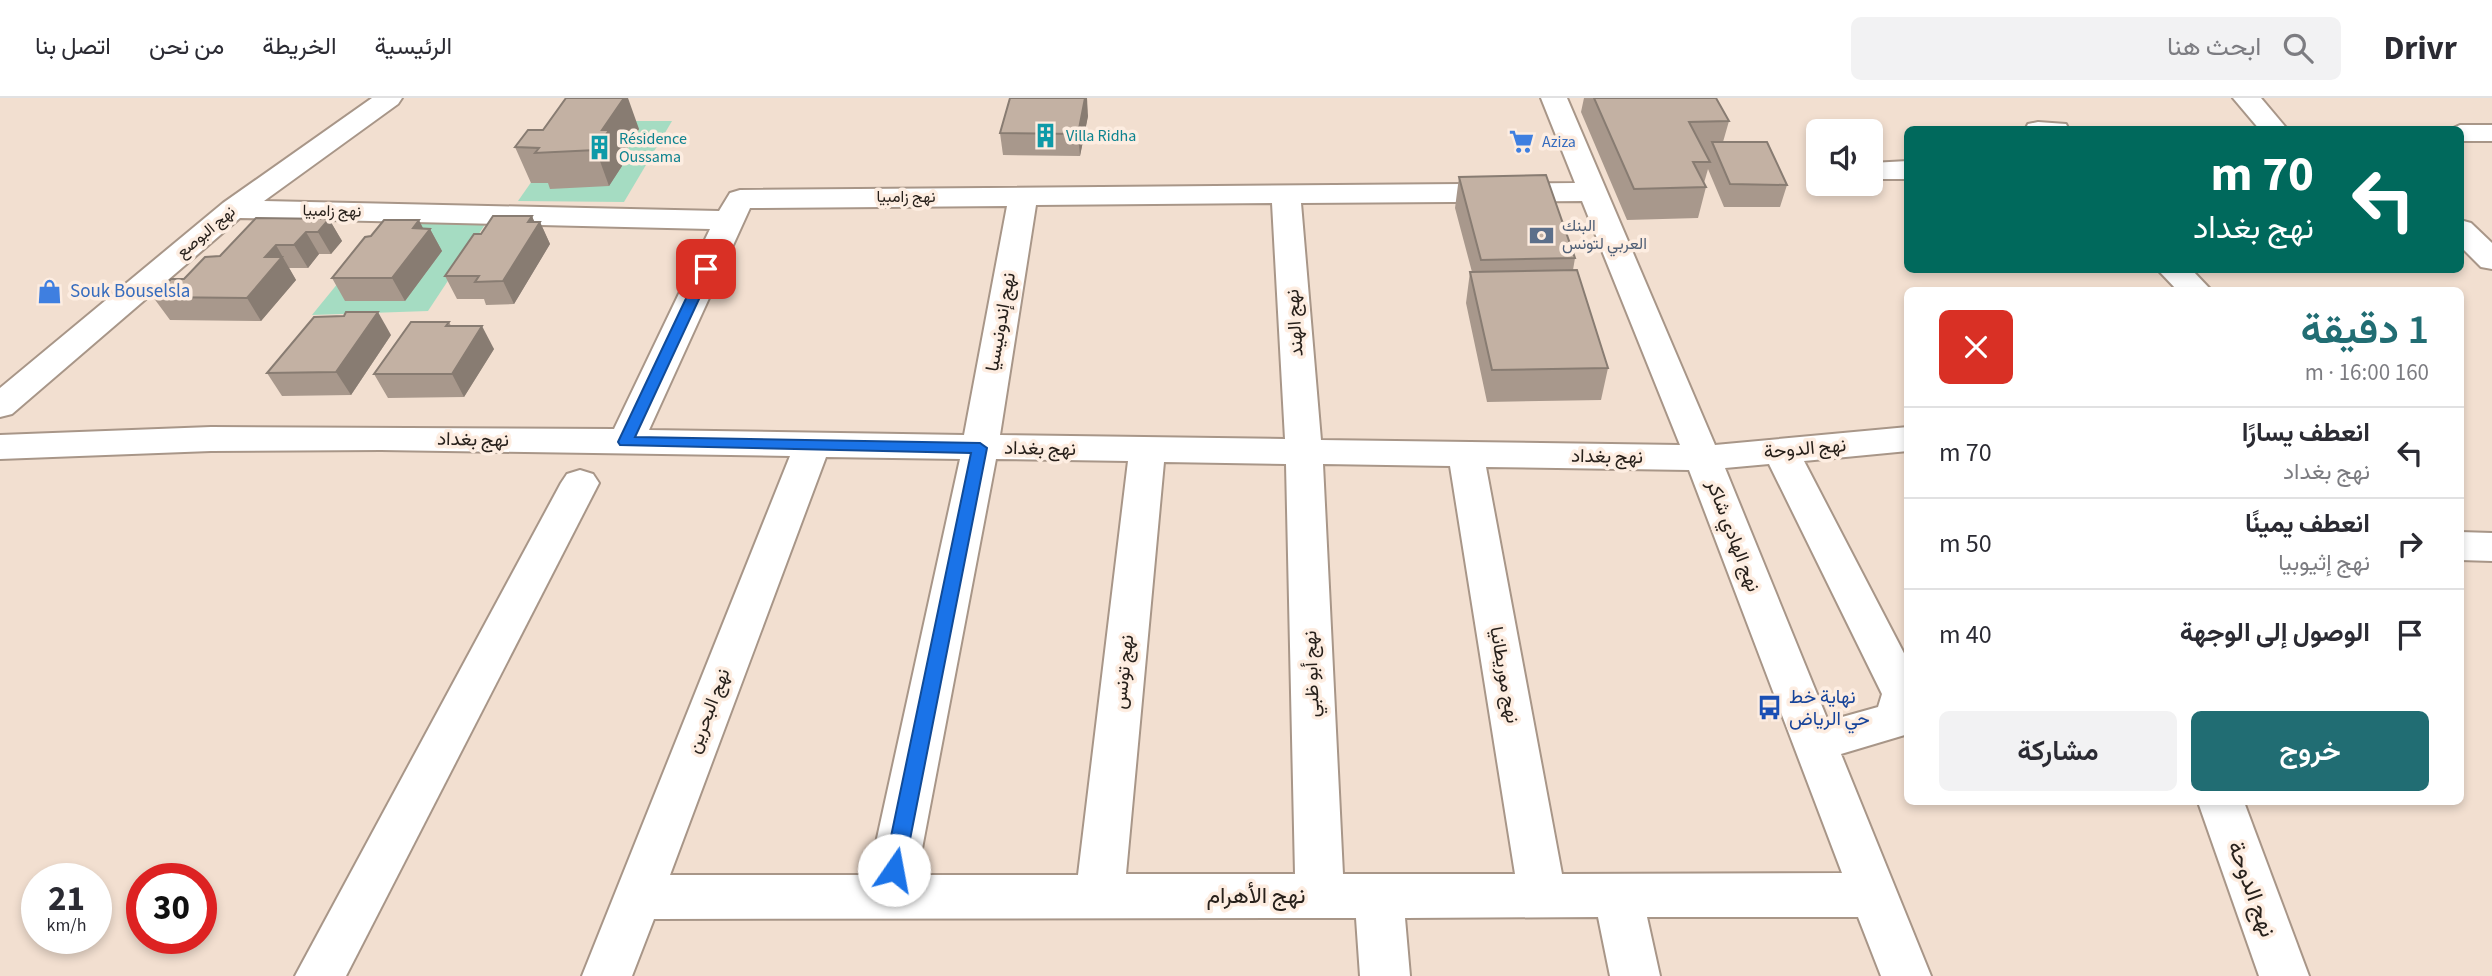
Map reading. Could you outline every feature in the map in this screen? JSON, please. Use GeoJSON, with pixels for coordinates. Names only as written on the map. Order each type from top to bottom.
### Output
{"type":"FeatureCollection","features":[{"type":"Feature","properties":{"kind":"street","name":"نهج البوصع"},"geometry":{"type":"LineString","coordinates":[[0,406],[233,209],[389,98]]}},
{"type":"Feature","properties":{"kind":"street","name":"نهج الهادي شاكر"},"geometry":{"type":"LineString","coordinates":[[1554,98],[1703,458],[1906,976]]}},
{"type":"Feature","properties":{"kind":"street"},"geometry":{"type":"LineString","coordinates":[[2246,98],[2271,126]]}},
{"type":"Feature","properties":{"kind":"street"},"geometry":{"type":"LineString","coordinates":[[2464,133],[2492,133]]}},
{"type":"Feature","properties":{"kind":"street"},"geometry":{"type":"LineString","coordinates":[[1883,170],[1904,170]]}},
{"type":"Feature","properties":{"kind":"street","name":"نهج زامبيا"},"geometry":{"type":"LineString","coordinates":[[233,209],[729,220],[740,199],[1593,192]]}},
{"type":"Feature","properties":{"kind":"street","name":"نهج الهند"},"geometry":{"type":"LineString","coordinates":[[1286,194],[1304,452]]}},
{"type":"Feature","properties":{"kind":"street","name":"نهج إندونيسيا"},"geometry":{"type":"LineString","coordinates":[[888,896],[980,448],[1023,197]]}},
{"type":"Feature","properties":{"kind":"street"},"geometry":{"type":"LineString","coordinates":[[626,442],[729,220]]}},
{"type":"Feature","properties":{"kind":"street"},"geometry":{"type":"LineString","coordinates":[[2464,233],[2492,260]]}},
{"type":"Feature","properties":{"kind":"street"},"geometry":{"type":"LineString","coordinates":[[2177,273],[2192,287]]}},
{"type":"Feature","properties":{"kind":"street","name":"نهج بغداد"},"geometry":{"type":"LineString","coordinates":[[0,447],[211,439],[626,442],[1703,458]]}},
{"type":"Feature","properties":{"kind":"street","name":"نهج الدوحة"},"geometry":{"type":"LineString","coordinates":[[1703,458],[1904,439]]}},
{"type":"Feature","properties":{"kind":"street","name":"نهج البحرين"},"geometry":{"type":"LineString","coordinates":[[607,976],[812,446]]}},
{"type":"Feature","properties":{"kind":"street","name":"نهج تونس"},"geometry":{"type":"LineString","coordinates":[[1100,895],[1147,450]]}},
{"type":"Feature","properties":{"kind":"street"},"geometry":{"type":"LineString","coordinates":[[1781,451],[1903,694],[1896,720],[1815,743]]}},
{"type":"Feature","properties":{"kind":"street","name":"نهج أبو ظبي"},"geometry":{"type":"LineString","coordinates":[[1304,452],[1320,895]]}},
{"type":"Feature","properties":{"kind":"street","name":"نهج موريطانيا"},"geometry":{"type":"LineString","coordinates":[[1466,455],[1542,894]]}},
{"type":"Feature","properties":{"kind":"street"},"geometry":{"type":"LineString","coordinates":[[320,976],[580,483]]}},
{"type":"Feature","properties":{"kind":"street"},"geometry":{"type":"LineString","coordinates":[[2464,546],[2492,547]]}},
{"type":"Feature","properties":{"kind":"street","name":"نهج الدوحة"},"geometry":{"type":"LineString","coordinates":[[2222,805],[2284,976]]}},
{"type":"Feature","properties":{"kind":"street"},"geometry":{"type":"LineString","coordinates":[[1618,894],[1635,976]]}},
{"type":"Feature","properties":{"kind":"street"},"geometry":{"type":"LineString","coordinates":[[1380,895],[1385,976]]}},
{"type":"Feature","properties":{"kind":"street","name":"نهج الأهرام"},"geometry":{"type":"LineString","coordinates":[[637,897],[1874,895]]}},
{"type":"Feature","properties":{"kind":"green space"},"geometry":{"type":"Polygon","coordinates":[[[574,121],[672,121],[624,202],[518,201],[574,121]]]}},
{"type":"Feature","properties":{"kind":"green space"},"geometry":{"type":"Polygon","coordinates":[[[387,223],[486,223],[428,311],[312,315],[387,223]]]}},
{"type":"Feature","properties":{"kind":"building"},"geometry":{"type":"Polygon","coordinates":[[[566,98],[624,98],[602,130],[609,130],[596,150],[535,153],[539,148],[515,147],[528,130],[543,130],[566,98]]]}},
{"type":"Feature","properties":{"kind":"building"},"geometry":{"type":"Polygon","coordinates":[[[1010,98],[1085,98],[1078,134],[1000,133],[1010,98]]]}},
{"type":"Feature","properties":{"kind":"building"},"geometry":{"type":"Polygon","coordinates":[[[1594,98],[1716,98],[1729,121],[1689,122],[1710,162],[1693,162],[1706,187],[1634,189],[1594,98]]]}},
{"type":"Feature","properties":{"kind":"building"},"geometry":{"type":"Polygon","coordinates":[[[1712,142],[1767,142],[1787,185],[1730,184],[1712,142]]]}},
{"type":"Feature","properties":{"kind":"building"},"geometry":{"type":"Polygon","coordinates":[[[1546,175],[1575,258],[1481,260],[1459,177],[1546,175]]]}},
{"type":"Feature","properties":{"kind":"building"},"geometry":{"type":"Polygon","coordinates":[[[493,216],[532,216],[528,222],[540,222],[503,281],[475,282],[479,276],[445,276],[474,234],[481,234],[493,216]]]}},
{"type":"Feature","properties":{"kind":"building"},"geometry":{"type":"Polygon","coordinates":[[[256,218],[329,219],[318,232],[306,232],[294,245],[276,245],[265,257],[282,257],[247,298],[153,297],[171,279],[184,279],[205,257],[220,256],[256,218]]]}},
{"type":"Feature","properties":{"kind":"building"},"geometry":{"type":"Polygon","coordinates":[[[384,220],[419,220],[413,228],[430,229],[392,278],[332,278],[365,237],[371,236],[384,220]]]}},
{"type":"Feature","properties":{"kind":"building"},"geometry":{"type":"Polygon","coordinates":[[[1577,270],[1608,368],[1492,370],[1470,272],[1577,270]]]}},
{"type":"Feature","properties":{"kind":"building"},"geometry":{"type":"Polygon","coordinates":[[[346,312],[378,312],[336,372],[267,373],[314,317],[344,316],[346,312]]]}},
{"type":"Feature","properties":{"kind":"building"},"geometry":{"type":"Polygon","coordinates":[[[411,322],[449,322],[446,326],[482,326],[452,374],[374,374],[411,322]]]}},
{"type":"Feature","properties":{"kind":"place","name":"Villa Ridha"},"geometry":{"type":"Point","coordinates":[1046,136]}},
{"type":"Feature","properties":{"kind":"place","name":"Aziza"},"geometry":{"type":"Point","coordinates":[1522,142]}},
{"type":"Feature","properties":{"kind":"place","name":"Résidence Oussama"},"geometry":{"type":"Point","coordinates":[599,148]}},
{"type":"Feature","properties":{"kind":"place","name":"البنك العربي لتونس"},"geometry":{"type":"Point","coordinates":[1542,235]}},
{"type":"Feature","properties":{"kind":"place","name":"Souk Bouselsla"},"geometry":{"type":"Point","coordinates":[50,291]}},
{"type":"Feature","properties":{"kind":"place","name":"نهاية خط حي الرياض"},"geometry":{"type":"Point","coordinates":[1769,708]}},
{"type":"Feature","properties":{"kind":"route"},"geometry":{"type":"LineString","coordinates":[[706,269],[626,442],[980,448],[894,870]]}}]}
